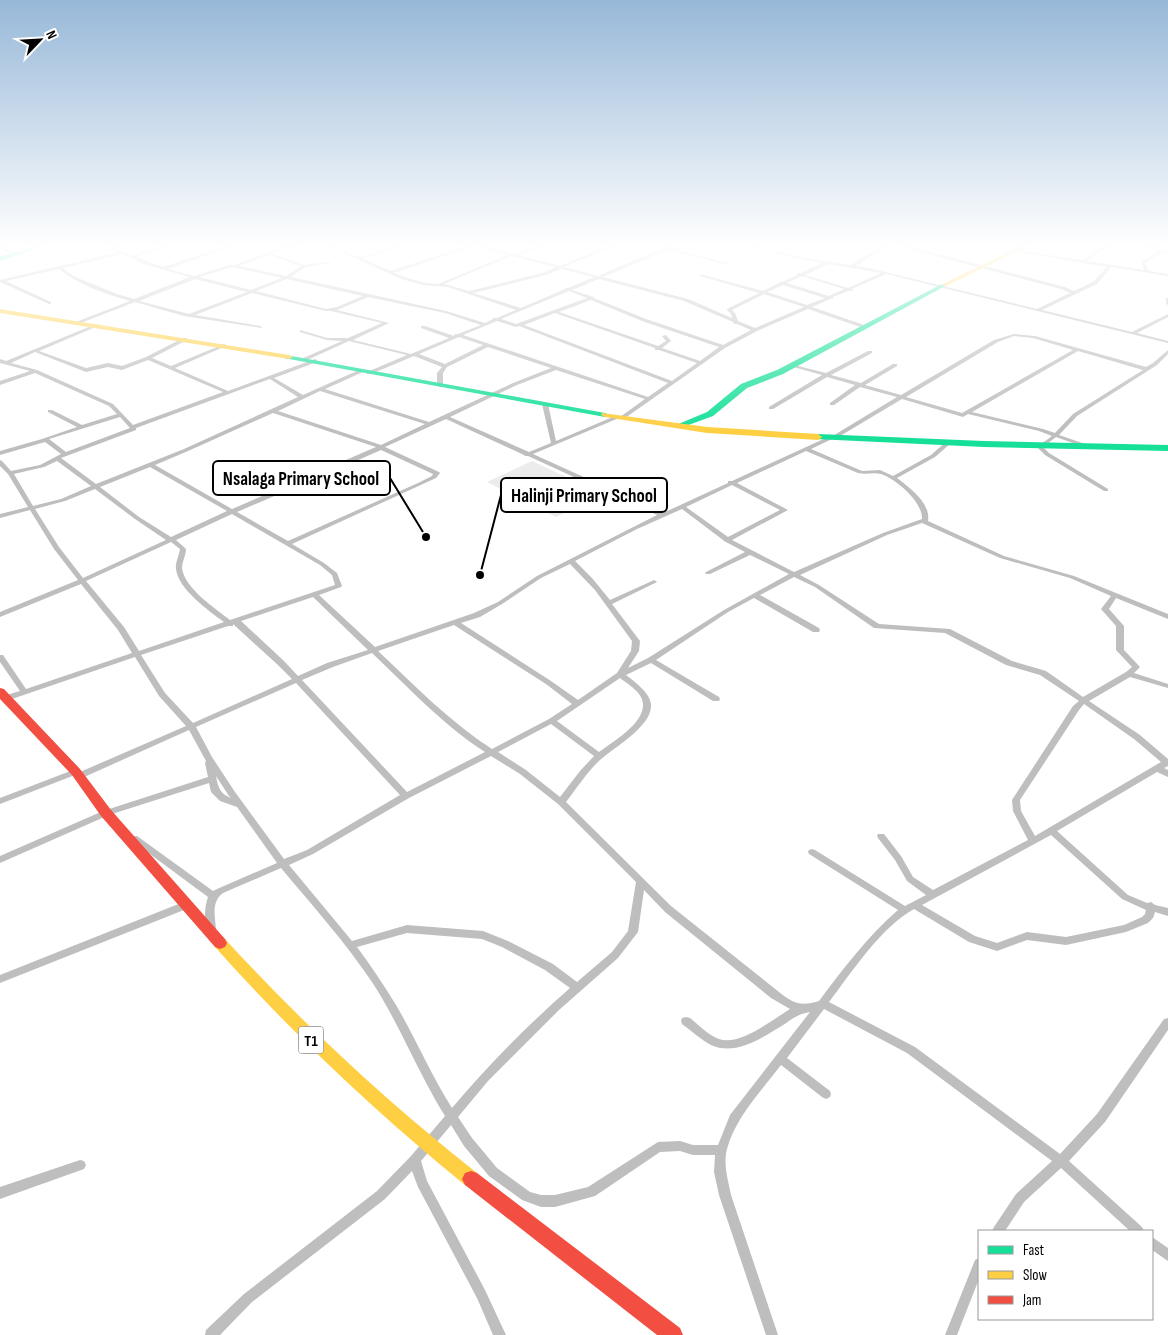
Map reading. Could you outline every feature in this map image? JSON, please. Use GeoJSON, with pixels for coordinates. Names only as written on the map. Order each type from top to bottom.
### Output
{"type":"FeatureCollection","features":[{"type":"Feature","properties":{"kind":"main road"},"geometry":{"type":"LineString","coordinates":[[677,426],[704,417],[733,397],[744,386],[792,365],[906,305]]}},
{"type":"Feature","properties":{"kind":"main road"},"geometry":{"type":"LineString","coordinates":[[0,311],[224,345],[545,404],[725,432],[832,438],[1168,448]]}},
{"type":"Feature","properties":{"kind":"main road","name":"T1"},"geometry":{"type":"LineString","coordinates":[[3,695],[78,774],[106,813],[186,905],[211,930],[258,986],[307,1036],[427,1145],[671,1335]]}},
{"type":"Feature","properties":{"kind":"street"},"geometry":{"type":"LineString","coordinates":[[78,322],[124,305]]}},
{"type":"Feature","properties":{"kind":"street"},"geometry":{"type":"LineString","coordinates":[[155,305],[190,316],[260,327]]}},
{"type":"Feature","properties":{"kind":"street"},"geometry":{"type":"LineString","coordinates":[[190,316],[218,305]]}},
{"type":"Feature","properties":{"kind":"street"},"geometry":{"type":"LineString","coordinates":[[303,360],[387,323],[305,305]]}},
{"type":"Feature","properties":{"kind":"street"},"geometry":{"type":"LineString","coordinates":[[333,310],[344,305]]}},
{"type":"Feature","properties":{"kind":"street"},"geometry":{"type":"LineString","coordinates":[[413,305],[446,312],[484,324]]}},
{"type":"Feature","properties":{"kind":"street"},"geometry":{"type":"LineString","coordinates":[[508,305],[519,309]]}},
{"type":"Feature","properties":{"kind":"street"},"geometry":{"type":"LineString","coordinates":[[0,516],[63,500],[321,390],[528,305]]}},
{"type":"Feature","properties":{"kind":"street"},"geometry":{"type":"LineString","coordinates":[[495,320],[512,326],[520,325],[573,305]]}},
{"type":"Feature","properties":{"kind":"street"},"geometry":{"type":"LineString","coordinates":[[609,305],[644,320],[723,347]]}},
{"type":"Feature","properties":{"kind":"street"},"geometry":{"type":"LineString","coordinates":[[698,305],[755,330]]}},
{"type":"Feature","properties":{"kind":"street"},"geometry":{"type":"LineString","coordinates":[[736,323],[730,309],[737,305]]}},
{"type":"Feature","properties":{"kind":"street"},"geometry":{"type":"LineString","coordinates":[[801,305],[865,327]]}},
{"type":"Feature","properties":{"kind":"street"},"geometry":{"type":"LineString","coordinates":[[527,455],[620,417],[650,399],[723,347],[755,330],[811,305]]}},
{"type":"Feature","properties":{"kind":"street"},"geometry":{"type":"LineString","coordinates":[[1017,305],[1168,342]]}},
{"type":"Feature","properties":{"kind":"street"},"geometry":{"type":"LineString","coordinates":[[1037,310],[1048,305]]}},
{"type":"Feature","properties":{"kind":"street"},"geometry":{"type":"LineString","coordinates":[[556,312],[701,363]]}},
{"type":"Feature","properties":{"kind":"street"},"geometry":{"type":"LineString","coordinates":[[1132,334],[1168,315]]}},
{"type":"Feature","properties":{"kind":"street"},"geometry":{"type":"LineString","coordinates":[[8,362],[96,325]]}},
{"type":"Feature","properties":{"kind":"street"},"geometry":{"type":"LineString","coordinates":[[520,325],[673,383]]}},
{"type":"Feature","properties":{"kind":"street"},"geometry":{"type":"LineString","coordinates":[[423,327],[650,399]]}},
{"type":"Feature","properties":{"kind":"street"},"geometry":{"type":"LineString","coordinates":[[302,331],[327,339],[348,340],[412,354],[445,366]]}},
{"type":"Feature","properties":{"kind":"street"},"geometry":{"type":"LineString","coordinates":[[657,349],[669,342],[664,336]]}},
{"type":"Feature","properties":{"kind":"street"},"geometry":{"type":"LineString","coordinates":[[0,801],[78,774],[295,680],[372,650],[456,623],[500,603],[539,577],[662,515],[683,507],[730,482],[832,438],[1009,336],[1026,336],[1146,369]]}},
{"type":"Feature","properties":{"kind":"street"},"geometry":{"type":"LineString","coordinates":[[36,351],[86,370],[108,365],[124,368],[185,339]]}},
{"type":"Feature","properties":{"kind":"street"},"geometry":{"type":"LineString","coordinates":[[173,367],[224,345]]}},
{"type":"Feature","properties":{"kind":"street"},"geometry":{"type":"LineString","coordinates":[[440,385],[440,373],[445,366],[486,346]]}},
{"type":"Feature","properties":{"kind":"street"},"geometry":{"type":"LineString","coordinates":[[792,365],[963,415],[1078,349]]}},
{"type":"Feature","properties":{"kind":"street"},"geometry":{"type":"LineString","coordinates":[[1106,490],[1041,450],[1041,444],[1056,435],[1075,414],[1155,364],[1168,351]]}},
{"type":"Feature","properties":{"kind":"street"},"geometry":{"type":"LineString","coordinates":[[771,408],[826,375],[870,352]]}},
{"type":"Feature","properties":{"kind":"street"},"geometry":{"type":"LineString","coordinates":[[148,358],[173,367],[227,392]]}},
{"type":"Feature","properties":{"kind":"street"},"geometry":{"type":"LineString","coordinates":[[133,427],[315,361]]}},
{"type":"Feature","properties":{"kind":"street"},"geometry":{"type":"LineString","coordinates":[[0,362],[8,362],[35,371],[111,405],[133,427]]}},
{"type":"Feature","properties":{"kind":"street"},"geometry":{"type":"LineString","coordinates":[[832,404],[895,364]]}},
{"type":"Feature","properties":{"kind":"street"},"geometry":{"type":"LineString","coordinates":[[0,615],[82,581],[233,511],[380,448],[494,394],[556,368]]}},
{"type":"Feature","properties":{"kind":"street"},"geometry":{"type":"LineString","coordinates":[[0,383],[35,371]]}},
{"type":"Feature","properties":{"kind":"street"},"geometry":{"type":"LineString","coordinates":[[270,377],[303,398]]}},
{"type":"Feature","properties":{"kind":"street"},"geometry":{"type":"LineString","coordinates":[[321,390],[429,424]]}},
{"type":"Feature","properties":{"kind":"street"},"geometry":{"type":"LineString","coordinates":[[545,404],[554,444]]}},
{"type":"Feature","properties":{"kind":"street"},"geometry":{"type":"LineString","coordinates":[[50,411],[81,427]]}},
{"type":"Feature","properties":{"kind":"street"},"geometry":{"type":"LineString","coordinates":[[274,411],[380,448],[437,475],[286,544]]}},
{"type":"Feature","properties":{"kind":"street"},"geometry":{"type":"LineString","coordinates":[[967,412],[1056,435],[1086,446]]}},
{"type":"Feature","properties":{"kind":"street"},"geometry":{"type":"LineString","coordinates":[[0,453],[121,415]]}},
{"type":"Feature","properties":{"kind":"street"},"geometry":{"type":"LineString","coordinates":[[446,417],[583,481],[631,499],[662,515]]}},
{"type":"Feature","properties":{"kind":"street"},"geometry":{"type":"LineString","coordinates":[[10,473],[42,466],[65,454],[132,432],[133,427]]}},
{"type":"Feature","properties":{"kind":"street"},"geometry":{"type":"LineString","coordinates":[[45,440],[65,454]]}},
{"type":"Feature","properties":{"kind":"street"},"geometry":{"type":"LineString","coordinates":[[893,478],[932,456],[950,442]]}},
{"type":"Feature","properties":{"kind":"street"},"geometry":{"type":"LineString","coordinates":[[805,449],[864,473],[879,472],[893,478],[907,489],[924,509],[926,517],[923,522]]}},
{"type":"Feature","properties":{"kind":"street"},"geometry":{"type":"LineString","coordinates":[[57,458],[97,485],[137,518],[183,549],[179,568],[185,585],[281,663],[406,796]]}},
{"type":"Feature","properties":{"kind":"street"},"geometry":{"type":"LineString","coordinates":[[0,462],[10,473],[56,548],[120,630],[162,694],[191,726],[208,758],[282,863],[350,945],[393,1009],[451,1116],[468,1142],[493,1172],[516,1191],[542,1201],[555,1201],[591,1192],[614,1179],[647,1153],[664,1146],[721,1150]]}},
{"type":"Feature","properties":{"kind":"street"},"geometry":{"type":"LineString","coordinates":[[3,695],[25,692],[339,586],[335,574],[322,564],[150,464]]}},
{"type":"Feature","properties":{"kind":"street"},"geometry":{"type":"LineString","coordinates":[[726,540],[785,510],[730,482]]}},
{"type":"Feature","properties":{"kind":"street"},"geometry":{"type":"LineString","coordinates":[[683,507],[726,540],[838,598],[879,627],[939,629],[953,632],[1009,664],[1043,673],[1137,737],[1167,762],[1033,841],[910,908],[869,944],[739,1112],[724,1140],[721,1150],[720,1172],[725,1195],[772,1335]]}},
{"type":"Feature","properties":{"kind":"street"},"geometry":{"type":"LineString","coordinates":[[211,930],[210,906],[213,896],[282,863],[310,852],[406,796],[552,722],[620,676],[651,660],[754,595],[794,574],[885,534],[923,522],[1002,557],[1072,577],[1168,617]]}},
{"type":"Feature","properties":{"kind":"street"},"geometry":{"type":"LineString","coordinates":[[708,573],[750,552]]}},
{"type":"Feature","properties":{"kind":"street"},"geometry":{"type":"LineString","coordinates":[[570,561],[591,579],[637,644],[632,657],[620,676]]}},
{"type":"Feature","properties":{"kind":"street"},"geometry":{"type":"LineString","coordinates":[[608,603],[654,582]]}},
{"type":"Feature","properties":{"kind":"street"},"geometry":{"type":"LineString","coordinates":[[315,595],[432,706],[491,753],[523,772],[561,802],[668,909],[775,995],[798,1009],[805,1010],[823,1004],[911,1050],[1061,1161],[1137,1230]]}},
{"type":"Feature","properties":{"kind":"street"},"geometry":{"type":"LineString","coordinates":[[754,595],[816,630]]}},
{"type":"Feature","properties":{"kind":"street"},"geometry":{"type":"LineString","coordinates":[[1033,841],[1017,811],[1016,800],[1070,716],[1084,700],[1136,668],[1120,650],[1120,626],[1105,610],[1115,595]]}},
{"type":"Feature","properties":{"kind":"street"},"geometry":{"type":"LineString","coordinates":[[456,623],[578,704]]}},
{"type":"Feature","properties":{"kind":"street"},"geometry":{"type":"LineString","coordinates":[[0,657],[25,692]]}},
{"type":"Feature","properties":{"kind":"street"},"geometry":{"type":"LineString","coordinates":[[651,660],[716,699]]}},
{"type":"Feature","properties":{"kind":"street"},"geometry":{"type":"LineString","coordinates":[[1129,674],[1168,686]]}},
{"type":"Feature","properties":{"kind":"street"},"geometry":{"type":"LineString","coordinates":[[561,802],[599,756],[611,749],[640,722],[645,713],[647,704],[642,694],[631,682],[620,676]]}},
{"type":"Feature","properties":{"kind":"street"},"geometry":{"type":"LineString","coordinates":[[552,722],[599,756]]}},
{"type":"Feature","properties":{"kind":"street"},"geometry":{"type":"LineString","coordinates":[[208,758],[212,779],[219,798],[241,805]]}},
{"type":"Feature","properties":{"kind":"street"},"geometry":{"type":"LineString","coordinates":[[1157,768],[1168,774]]}},
{"type":"Feature","properties":{"kind":"street"},"geometry":{"type":"LineString","coordinates":[[0,860],[106,813],[212,779]]}},
{"type":"Feature","properties":{"kind":"street"},"geometry":{"type":"LineString","coordinates":[[1051,830],[1125,897],[1144,906],[1151,906],[1168,912]]}},
{"type":"Feature","properties":{"kind":"street"},"geometry":{"type":"LineString","coordinates":[[123,832],[142,843],[213,896]]}},
{"type":"Feature","properties":{"kind":"street"},"geometry":{"type":"LineString","coordinates":[[881,836],[898,858],[910,880],[933,895]]}},
{"type":"Feature","properties":{"kind":"street"},"geometry":{"type":"LineString","coordinates":[[812,852],[910,908],[966,936],[997,947],[1027,936],[1066,941],[1126,928],[1145,920],[1150,915],[1151,906]]}},
{"type":"Feature","properties":{"kind":"street"},"geometry":{"type":"LineString","coordinates":[[211,1335],[248,1298],[381,1195],[415,1160],[484,1078],[577,988],[615,955],[633,932],[637,919],[640,883]]}},
{"type":"Feature","properties":{"kind":"street"},"geometry":{"type":"LineString","coordinates":[[0,979],[186,905]]}},
{"type":"Feature","properties":{"kind":"street"},"geometry":{"type":"LineString","coordinates":[[350,945],[407,929],[483,935],[549,967],[577,988]]}},
{"type":"Feature","properties":{"kind":"street"},"geometry":{"type":"LineString","coordinates":[[686,1021],[716,1043],[731,1046],[744,1041],[798,1009]]}},
{"type":"Feature","properties":{"kind":"street"},"geometry":{"type":"LineString","coordinates":[[999,1230],[1020,1198],[1061,1161],[1102,1118],[1168,1022]]}},
{"type":"Feature","properties":{"kind":"street"},"geometry":{"type":"LineString","coordinates":[[780,1058],[826,1094]]}},
{"type":"Feature","properties":{"kind":"street"},"geometry":{"type":"LineString","coordinates":[[415,1160],[422,1183],[481,1294],[500,1335]]}},
{"type":"Feature","properties":{"kind":"street"},"geometry":{"type":"LineString","coordinates":[[0,1193],[80,1165]]}},
{"type":"Feature","properties":{"kind":"street"},"geometry":{"type":"LineString","coordinates":[[1153,1243],[1168,1255]]}},
{"type":"Feature","properties":{"kind":"street"},"geometry":{"type":"LineString","coordinates":[[951,1335],[978,1267]]}},
{"type":"Feature","properties":{"kind":"shaded area"},"geometry":{"type":"Polygon","coordinates":[[[532,461],[602,494],[556,517],[487,482],[532,461]]]}},
{"type":"Feature","properties":{"kind":"traffic: fast"},"geometry":{"type":"LineString","coordinates":[[680,425],[710,414],[744,386],[780,372],[906,305]]}},
{"type":"Feature","properties":{"kind":"traffic: fast"},"geometry":{"type":"LineString","coordinates":[[289,357],[605,415]]}},
{"type":"Feature","properties":{"kind":"traffic: fast"},"geometry":{"type":"LineString","coordinates":[[818,437],[984,444],[1168,448]]}},
{"type":"Feature","properties":{"kind":"traffic: slow"},"geometry":{"type":"LineString","coordinates":[[0,311],[289,357]]}},
{"type":"Feature","properties":{"kind":"traffic: slow"},"geometry":{"type":"LineString","coordinates":[[605,415],[707,430],[818,437]]}},
{"type":"Feature","properties":{"kind":"traffic: slow"},"geometry":{"type":"LineString","coordinates":[[220,943],[340,1067],[404,1125],[471,1179]]}},
{"type":"Feature","properties":{"kind":"traffic: jam"},"geometry":{"type":"LineString","coordinates":[[0,692],[76,772],[106,813],[220,943]]}},
{"type":"Feature","properties":{"kind":"traffic: jam"},"geometry":{"type":"LineString","coordinates":[[471,1179],[673,1335]]}},
{"type":"Feature","properties":{"kind":"place","name":"Nsalaga Primary School"},"geometry":{"type":"Point","coordinates":[426,537]}},
{"type":"Feature","properties":{"kind":"place","name":"Halinji Primary School"},"geometry":{"type":"Point","coordinates":[480,575]}}]}
